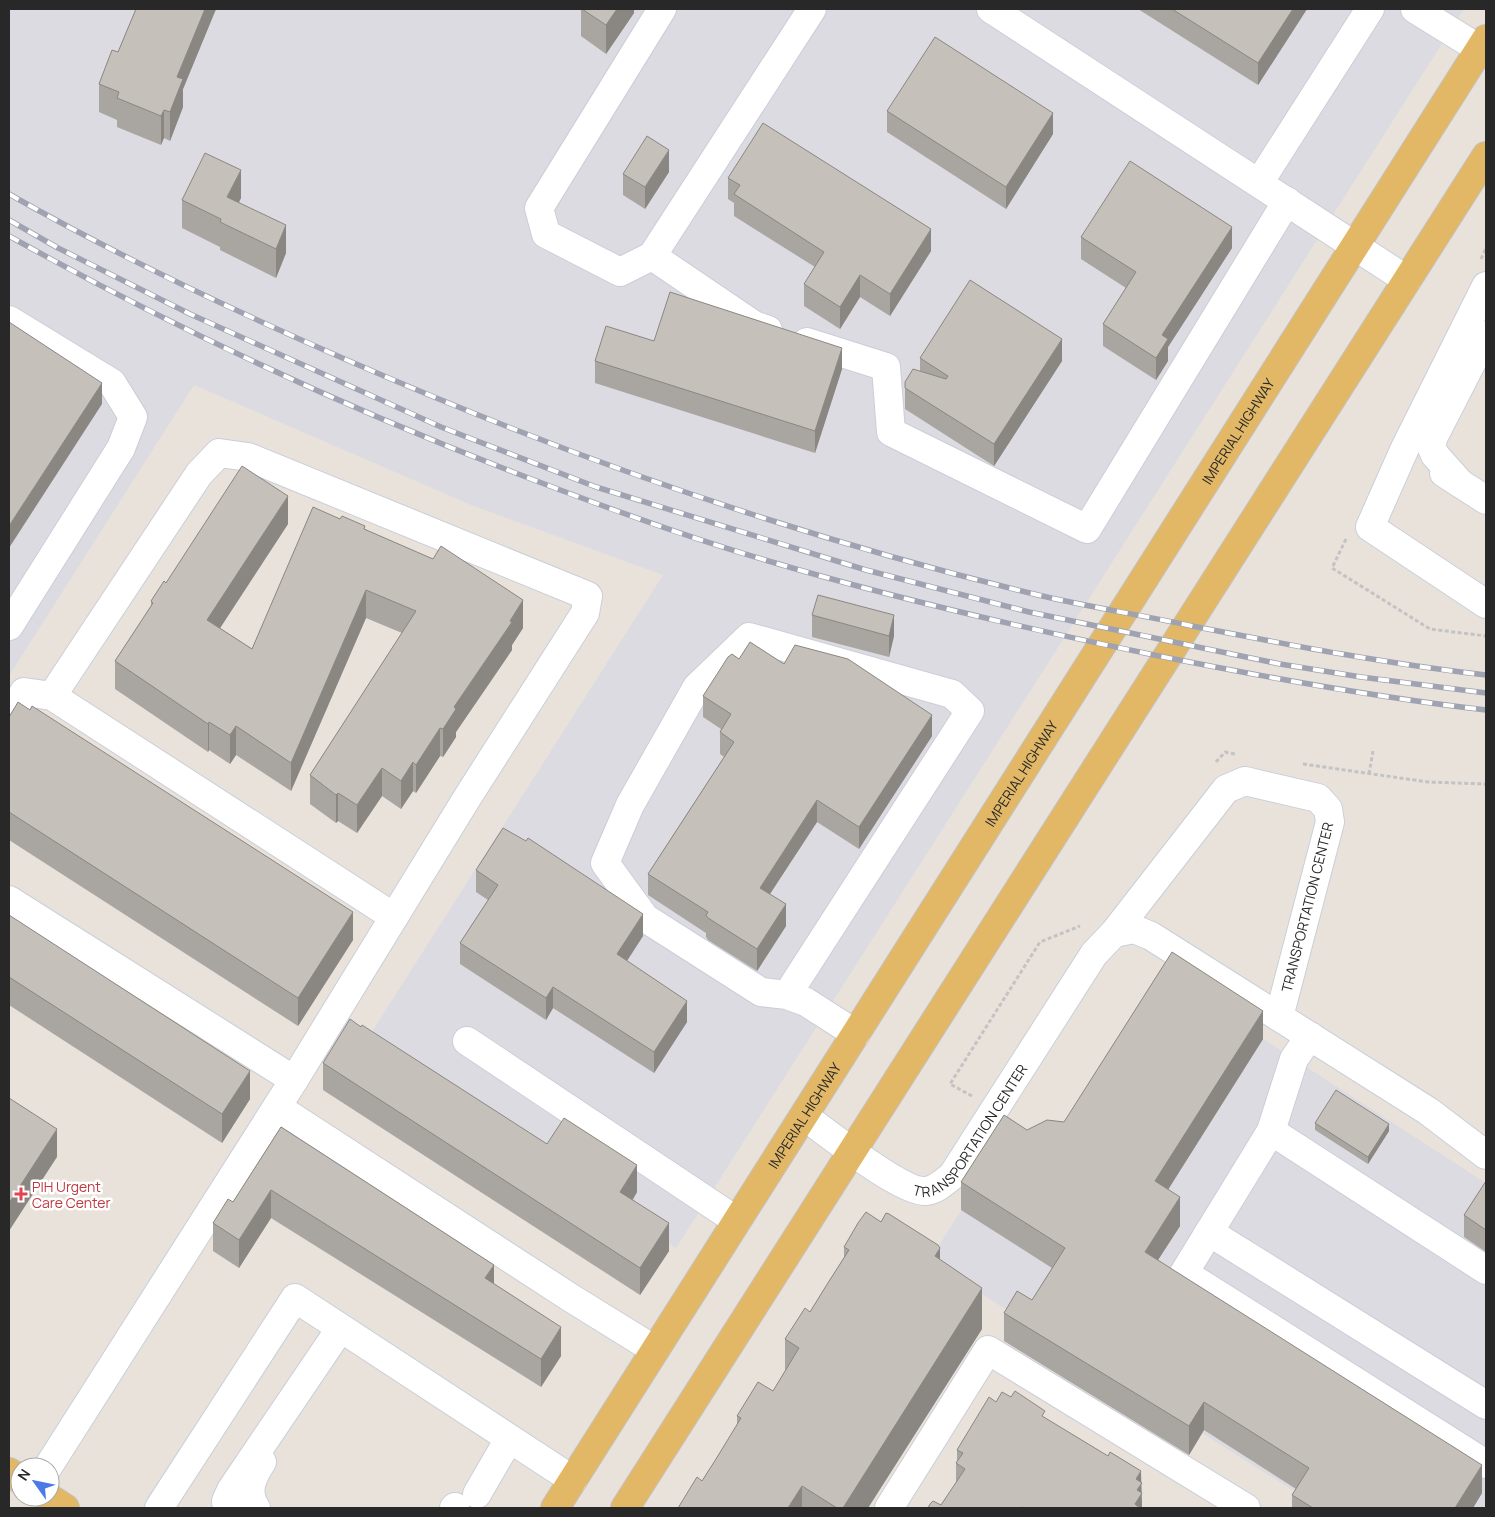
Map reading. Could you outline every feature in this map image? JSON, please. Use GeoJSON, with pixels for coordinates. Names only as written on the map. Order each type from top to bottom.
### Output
{"type":"FeatureCollection","features":[{"type":"Feature","properties":{"kind":"main road","name":"IMPERIAL HIGHWAY"},"geometry":{"type":"LineString","coordinates":[[555,1508],[1356,246],[1485,50]]}},
{"type":"Feature","properties":{"kind":"main road"},"geometry":{"type":"LineString","coordinates":[[625,1508],[1486,156]]}},
{"type":"Feature","properties":{"kind":"lane"},"geometry":{"type":"LineString","coordinates":[[662,9],[539,208],[546,234],[620,272],[652,256],[812,9]]}},
{"type":"Feature","properties":{"kind":"lane"},"geometry":{"type":"LineString","coordinates":[[991,9],[1407,280]]}},
{"type":"Feature","properties":{"kind":"lane"},"geometry":{"type":"LineString","coordinates":[[1259,183],[1370,9]]}},
{"type":"Feature","properties":{"kind":"lane"},"geometry":{"type":"LineString","coordinates":[[1415,9],[1485,50]]}},
{"type":"Feature","properties":{"kind":"lane"},"geometry":{"type":"LineString","coordinates":[[652,256],[754,325],[886,367],[891,432],[1087,529],[1288,202]]}},
{"type":"Feature","properties":{"kind":"lane"},"geometry":{"type":"LineString","coordinates":[[1486,286],[1405,448],[1370,527],[1486,604]]}},
{"type":"Feature","properties":{"kind":"lane"},"geometry":{"type":"LineString","coordinates":[[9,320],[112,383],[133,418],[121,448],[9,626]]}},
{"type":"Feature","properties":{"kind":"lane"},"geometry":{"type":"LineString","coordinates":[[1460,483],[1435,455],[1431,446],[1434,436],[1486,335]]}},
{"type":"Feature","properties":{"kind":"lane"},"geometry":{"type":"LineString","coordinates":[[1405,448],[1486,500]]}},
{"type":"Feature","properties":{"kind":"lane"},"geometry":{"type":"LineString","coordinates":[[52,696],[199,474],[219,453],[248,457],[588,596],[584,613],[294,1080],[54,1457]]}},
{"type":"Feature","properties":{"kind":"lane"},"geometry":{"type":"LineString","coordinates":[[787,995],[970,711],[952,694],[748,637],[697,687],[630,805],[605,863],[645,918],[761,992],[787,995],[806,1002],[856,1034]]}},
{"type":"Feature","properties":{"kind":"lane"},"geometry":{"type":"LineString","coordinates":[[9,716],[24,692],[52,696],[394,917]]}},
{"type":"Feature","properties":{"kind":"lane","name":"TRANSPORTATION CENTER"},"geometry":{"type":"LineString","coordinates":[[804,1116],[852,1151],[915,1190],[934,1189],[952,1176],[1094,954],[1114,933],[1226,789],[1245,781],[1318,798],[1328,808],[1330,822],[1279,1017]]}},
{"type":"Feature","properties":{"kind":"lane"},"geometry":{"type":"LineString","coordinates":[[9,900],[294,1080]]}},
{"type":"Feature","properties":{"kind":"lane"},"geometry":{"type":"LineString","coordinates":[[1114,933],[1124,929],[1143,932],[1428,1111],[1486,1155]]}},
{"type":"Feature","properties":{"kind":"lane"},"geometry":{"type":"LineString","coordinates":[[1310,1036],[1294,1059],[1271,1131],[1184,1273],[1486,1464]]}},
{"type":"Feature","properties":{"kind":"lane"},"geometry":{"type":"LineString","coordinates":[[467,1041],[738,1221]]}},
{"type":"Feature","properties":{"kind":"lane"},"geometry":{"type":"LineString","coordinates":[[277,1107],[655,1350]]}},
{"type":"Feature","properties":{"kind":"lane"},"geometry":{"type":"LineString","coordinates":[[1271,1131],[1486,1270]]}},
{"type":"Feature","properties":{"kind":"lane"},"geometry":{"type":"LineString","coordinates":[[1209,1232],[1486,1404]]}},
{"type":"Feature","properties":{"kind":"lane"},"geometry":{"type":"LineString","coordinates":[[159,1508],[295,1298],[573,1480]]}},
{"type":"Feature","properties":{"kind":"lane"},"geometry":{"type":"LineString","coordinates":[[227,1508],[226,1501],[231,1490],[340,1329]]}},
{"type":"Feature","properties":{"kind":"lane"},"geometry":{"type":"LineString","coordinates":[[889,1508],[988,1350],[1246,1508]]}},
{"type":"Feature","properties":{"kind":"lane"},"geometry":{"type":"LineString","coordinates":[[256,1508],[250,1496],[254,1474],[310,1388],[318,1364]]}},
{"type":"Feature","properties":{"kind":"lane"},"geometry":{"type":"LineString","coordinates":[[463,1499],[492,1467],[509,1439]]}},
{"type":"Feature","properties":{"kind":"path"},"geometry":{"type":"LineString","coordinates":[[1430,629],[1486,636]]}},
{"type":"Feature","properties":{"kind":"path"},"geometry":{"type":"LineString","coordinates":[[1370,774],[1373,750]]}},
{"type":"Feature","properties":{"kind":"shaded area"},"geometry":{"type":"Polygon","coordinates":[[[9,9],[1464,9],[676,1248],[364,1044],[663,575],[471,505],[194,385],[9,676],[9,9]]]}},
{"type":"Feature","properties":{"kind":"shaded area"},"geometry":{"type":"Polygon","coordinates":[[[1263,1039],[1486,1183],[1486,1508],[1321,1508],[929,1261],[1004,1143],[1028,1159],[1263,1039]]]}},
{"type":"Feature","properties":{"kind":"building"},"geometry":{"type":"Polygon","coordinates":[[[136,9],[205,9],[177,77],[183,79],[170,112],[164,110],[161,116],[117,98],[119,92],[99,84],[112,50],[118,52],[136,9]]]}},
{"type":"Feature","properties":{"kind":"building"},"geometry":{"type":"Polygon","coordinates":[[[582,9],[617,9],[606,25],[582,9]]]}},
{"type":"Feature","properties":{"kind":"building"},"geometry":{"type":"Polygon","coordinates":[[[1172,9],[1293,9],[1258,63],[1172,9]]]}},
{"type":"Feature","properties":{"kind":"building"},"geometry":{"type":"Polygon","coordinates":[[[935,37],[1053,113],[1006,187],[887,111],[935,37]]]}},
{"type":"Feature","properties":{"kind":"building"},"geometry":{"type":"Polygon","coordinates":[[[763,123],[931,229],[890,294],[860,275],[840,307],[804,284],[824,252],[734,194],[740,185],[728,178],[763,123]]]}},
{"type":"Feature","properties":{"kind":"building"},"geometry":{"type":"Polygon","coordinates":[[[647,136],[669,150],[645,187],[623,174],[647,136]]]}},
{"type":"Feature","properties":{"kind":"building"},"geometry":{"type":"Polygon","coordinates":[[[205,153],[241,170],[227,197],[286,225],[276,249],[220,222],[221,219],[182,200],[205,153]]]}},
{"type":"Feature","properties":{"kind":"building"},"geometry":{"type":"Polygon","coordinates":[[[1130,161],[1232,227],[1162,335],[1168,339],[1156,358],[1103,324],[1136,272],[1081,237],[1130,161]]]}},
{"type":"Feature","properties":{"kind":"building"},"geometry":{"type":"Polygon","coordinates":[[[970,280],[1062,339],[994,444],[905,388],[905,382],[913,369],[946,379],[948,376],[920,358],[970,280]]]}},
{"type":"Feature","properties":{"kind":"building"},"geometry":{"type":"Polygon","coordinates":[[[670,292],[842,348],[815,431],[595,361],[606,326],[654,341],[670,292]]]}},
{"type":"Feature","properties":{"kind":"building"},"geometry":{"type":"Polygon","coordinates":[[[9,322],[102,383],[9,526],[9,322]]]}},
{"type":"Feature","properties":{"kind":"building"},"geometry":{"type":"Polygon","coordinates":[[[242,466],[288,496],[207,620],[252,649],[313,507],[340,519],[342,516],[365,526],[364,529],[433,559],[441,546],[523,600],[510,621],[512,622],[454,707],[456,709],[443,729],[440,728],[416,765],[413,762],[401,781],[382,768],[357,805],[338,793],[336,795],[310,775],[416,611],[366,590],[291,763],[236,726],[230,735],[209,722],[208,724],[115,661],[153,603],[151,601],[164,581],[166,583],[242,466]]]}},
{"type":"Feature","properties":{"kind":"building"},"geometry":{"type":"Polygon","coordinates":[[[818,595],[894,615],[889,636],[812,615],[818,595]]]}},
{"type":"Feature","properties":{"kind":"building"},"geometry":{"type":"Polygon","coordinates":[[[750,642],[784,664],[795,645],[848,659],[932,715],[859,827],[817,800],[760,888],[786,904],[757,949],[708,918],[706,915],[708,912],[648,874],[734,742],[720,732],[731,714],[703,696],[728,657],[732,654],[739,659],[750,642]]]}},
{"type":"Feature","properties":{"kind":"building"},"geometry":{"type":"Polygon","coordinates":[[[18,702],[30,710],[32,706],[353,912],[298,998],[9,812],[9,717],[18,702]]]}},
{"type":"Feature","properties":{"kind":"building"},"geometry":{"type":"Polygon","coordinates":[[[503,828],[526,841],[528,838],[643,914],[617,954],[687,1001],[654,1052],[553,987],[546,998],[460,943],[498,885],[476,870],[503,828]]]}},
{"type":"Feature","properties":{"kind":"building"},"geometry":{"type":"Polygon","coordinates":[[[9,915],[250,1071],[222,1114],[9,977],[9,915]]]}},
{"type":"Feature","properties":{"kind":"building"},"geometry":{"type":"Polygon","coordinates":[[[1172,952],[1263,1011],[1155,1181],[1180,1197],[1145,1252],[1482,1465],[1455,1508],[1313,1508],[1292,1495],[1309,1468],[1204,1402],[1189,1426],[1004,1313],[1017,1291],[1032,1300],[1065,1248],[961,1182],[1004,1115],[1027,1130],[1047,1120],[1064,1122],[1172,952]]]}},
{"type":"Feature","properties":{"kind":"building"},"geometry":{"type":"Polygon","coordinates":[[[350,1019],[547,1144],[564,1118],[637,1165],[620,1192],[669,1223],[640,1268],[323,1063],[350,1019]]]}},
{"type":"Feature","properties":{"kind":"building"},"geometry":{"type":"Polygon","coordinates":[[[1336,1090],[1389,1124],[1368,1157],[1315,1123],[1336,1090]]]}},
{"type":"Feature","properties":{"kind":"building"},"geometry":{"type":"Polygon","coordinates":[[[9,1098],[57,1129],[9,1203],[9,1098]]]}},
{"type":"Feature","properties":{"kind":"building"},"geometry":{"type":"Polygon","coordinates":[[[281,1127],[494,1265],[485,1278],[561,1327],[541,1359],[271,1190],[239,1240],[213,1223],[228,1199],[233,1202],[281,1127]]]}},
{"type":"Feature","properties":{"kind":"building"},"geometry":{"type":"Polygon","coordinates":[[[1486,1181],[1486,1230],[1464,1215],[1486,1181]]]}},
{"type":"Feature","properties":{"kind":"building"},"geometry":{"type":"Polygon","coordinates":[[[866,1212],[881,1222],[886,1213],[889,1214],[938,1245],[940,1248],[935,1256],[982,1288],[843,1508],[837,1508],[802,1486],[788,1508],[678,1508],[697,1477],[702,1481],[716,1459],[741,1418],[737,1416],[758,1382],[773,1391],[799,1348],[785,1339],[805,1308],[810,1312],[849,1250],[844,1247],[866,1212]]]}},
{"type":"Feature","properties":{"kind":"building"},"geometry":{"type":"Polygon","coordinates":[[[1015,1391],[1045,1411],[1042,1416],[1108,1456],[1110,1452],[1141,1471],[1136,1479],[1142,1483],[1137,1490],[1142,1493],[1135,1504],[1140,1508],[928,1508],[933,1501],[941,1505],[965,1469],[956,1463],[963,1453],[957,1450],[989,1397],[996,1402],[1002,1392],[1011,1397],[1015,1391]]]}},
{"type":"Feature","properties":{"kind":"railway"},"geometry":{"type":"LineString","coordinates":[[9,194],[176,282],[347,360],[516,430],[688,493],[862,548],[949,573],[1038,595],[1339,654],[1486,675]]}},
{"type":"Feature","properties":{"kind":"railway"},"geometry":{"type":"LineString","coordinates":[[9,220],[58,248],[190,314],[441,427],[596,487],[866,570],[1029,612],[1280,664],[1361,677],[1486,693]]}},
{"type":"Feature","properties":{"kind":"railway"},"geometry":{"type":"LineString","coordinates":[[9,236],[132,302],[320,392],[513,472],[701,540],[813,574],[910,600],[1105,645],[1319,686],[1486,710]]}},
{"type":"Feature","properties":{"kind":"place","name":"PIH Urgent Care Center"},"geometry":{"type":"Point","coordinates":[21,1194]}}]}
